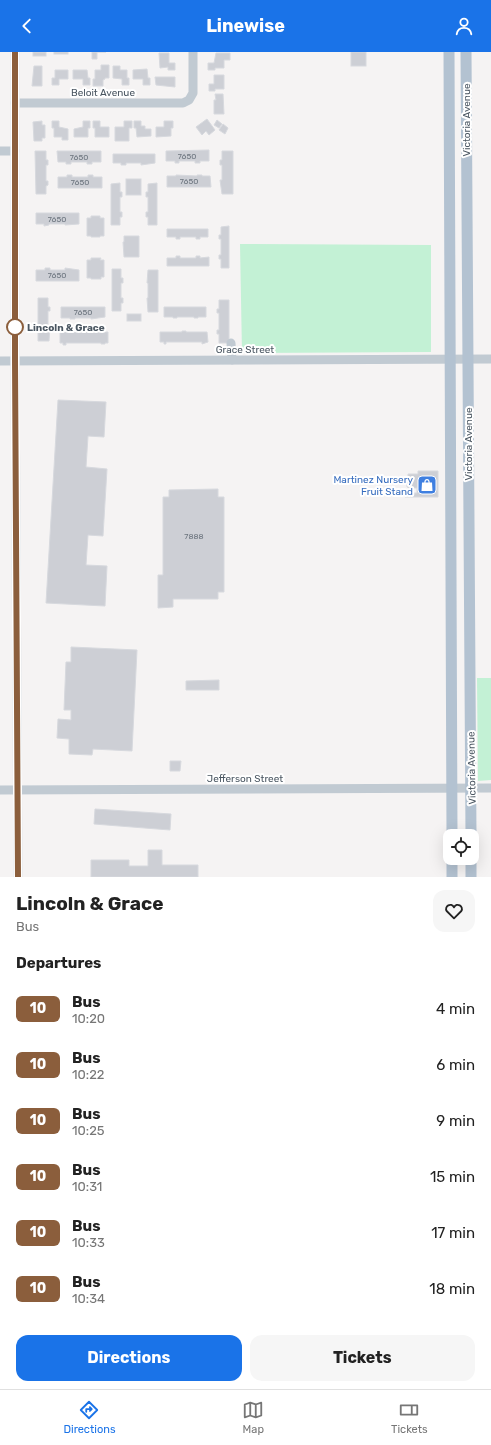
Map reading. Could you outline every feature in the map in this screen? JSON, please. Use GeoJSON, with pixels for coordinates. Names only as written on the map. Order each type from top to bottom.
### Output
{"type":"FeatureCollection","features":[{"type":"Feature","properties":{"kind":"main road","name":"Victoria Avenue"},"geometry":{"type":"LineString","coordinates":[[449,52],[452,829]]}},
{"type":"Feature","properties":{"kind":"main road","name":"Victoria Avenue"},"geometry":{"type":"LineString","coordinates":[[466,52],[471,829]]}},
{"type":"Feature","properties":{"kind":"main road"},"geometry":{"type":"LineString","coordinates":[[452,865],[452,877]]}},
{"type":"Feature","properties":{"kind":"main road"},"geometry":{"type":"LineString","coordinates":[[471,865],[471,877]]}},
{"type":"Feature","properties":{"kind":"street"},"geometry":{"type":"LineString","coordinates":[[15,52],[18,877]]}},
{"type":"Feature","properties":{"kind":"street","name":"Beloit Avenue"},"geometry":{"type":"LineString","coordinates":[[15,103],[183,103],[189,100],[193,93],[193,52]]}},
{"type":"Feature","properties":{"kind":"street"},"geometry":{"type":"LineString","coordinates":[[0,151],[15,151]]}},
{"type":"Feature","properties":{"kind":"street"},"geometry":{"type":"LineString","coordinates":[[231,343],[232,360]]}},
{"type":"Feature","properties":{"kind":"street","name":"Grace Street"},"geometry":{"type":"LineString","coordinates":[[0,361],[491,360]]}},
{"type":"Feature","properties":{"kind":"street","name":"Jefferson Street"},"geometry":{"type":"LineString","coordinates":[[0,790],[491,788]]}},
{"type":"Feature","properties":{"kind":"green space"},"geometry":{"type":"Polygon","coordinates":[[[240,244],[431,245],[431,352],[242,353],[240,244]]]}},
{"type":"Feature","properties":{"kind":"green space"},"geometry":{"type":"Polygon","coordinates":[[[477,678],[491,678],[491,780],[478,781],[477,678]]]}},
{"type":"Feature","properties":{"kind":"building"},"geometry":{"type":"Polygon","coordinates":[[[33,52],[46,52],[46,56],[33,56],[33,52]]]}},
{"type":"Feature","properties":{"kind":"building"},"geometry":{"type":"Polygon","coordinates":[[[54,52],[68,52],[68,54],[54,54],[54,52]]]}},
{"type":"Feature","properties":{"kind":"building"},"geometry":{"type":"Polygon","coordinates":[[[92,52],[97,52],[97,59],[92,59],[92,52]]]}},
{"type":"Feature","properties":{"kind":"building"},"geometry":{"type":"Polygon","coordinates":[[[351,52],[366,52],[366,66],[351,66],[351,52]]]}},
{"type":"Feature","properties":{"kind":"building"},"geometry":{"type":"Polygon","coordinates":[[[159,53],[169,53],[169,63],[175,63],[175,70],[168,70],[168,67],[160,68],[159,53]]]}},
{"type":"Feature","properties":{"kind":"building"},"geometry":{"type":"Polygon","coordinates":[[[216,53],[230,53],[230,60],[224,60],[224,68],[208,70],[208,63],[214,63],[216,53]]]}},
{"type":"Feature","properties":{"kind":"building"},"geometry":{"type":"Polygon","coordinates":[[[101,65],[109,65],[109,78],[105,78],[103,80],[103,86],[93,86],[95,70],[101,70],[101,65]]]}},
{"type":"Feature","properties":{"kind":"building"},"geometry":{"type":"Polygon","coordinates":[[[34,66],[42,66],[42,86],[32,86],[34,66]]]}},
{"type":"Feature","properties":{"kind":"building"},"geometry":{"type":"Polygon","coordinates":[[[113,66],[120,66],[120,70],[127,70],[129,85],[122,85],[122,79],[113,78],[113,66]]]}},
{"type":"Feature","properties":{"kind":"building"},"geometry":{"type":"Polygon","coordinates":[[[147,69],[148,78],[150,78],[150,85],[143,85],[143,79],[133,79],[133,70],[147,69]]]}},
{"type":"Feature","properties":{"kind":"building"},"geometry":{"type":"Polygon","coordinates":[[[55,70],[68,70],[68,79],[59,79],[59,85],[52,85],[52,78],[55,78],[55,70]]]}},
{"type":"Feature","properties":{"kind":"building"},"geometry":{"type":"Polygon","coordinates":[[[73,70],[87,70],[88,78],[90,78],[90,85],[83,85],[83,79],[73,79],[73,70]]]}},
{"type":"Feature","properties":{"kind":"building"},"geometry":{"type":"Polygon","coordinates":[[[214,75],[224,75],[224,89],[209,91],[209,84],[214,84],[214,75]]]}},
{"type":"Feature","properties":{"kind":"building"},"geometry":{"type":"Polygon","coordinates":[[[155,77],[175,77],[175,87],[156,85],[155,77]]]}},
{"type":"Feature","properties":{"kind":"building"},"geometry":{"type":"Polygon","coordinates":[[[215,94],[223,94],[224,114],[214,114],[214,100],[216,100],[215,94]]]}},
{"type":"Feature","properties":{"kind":"building"},"geometry":{"type":"Polygon","coordinates":[[[207,119],[215,130],[209,135],[206,131],[202,135],[196,127],[207,119]]]}},
{"type":"Feature","properties":{"kind":"building"},"geometry":{"type":"Polygon","coordinates":[[[217,120],[222,124],[219,128],[214,125],[217,120]]]}},
{"type":"Feature","properties":{"kind":"building"},"geometry":{"type":"Polygon","coordinates":[[[42,121],[42,125],[45,125],[45,138],[42,138],[42,141],[34,141],[33,122],[42,121]]]}},
{"type":"Feature","properties":{"kind":"building"},"geometry":{"type":"Polygon","coordinates":[[[52,121],[59,121],[59,127],[68,129],[68,140],[62,140],[62,137],[54,137],[52,121]]]}},
{"type":"Feature","properties":{"kind":"building"},"geometry":{"type":"Polygon","coordinates":[[[83,121],[90,121],[88,137],[74,137],[74,129],[83,127],[83,121]]]}},
{"type":"Feature","properties":{"kind":"building"},"geometry":{"type":"Polygon","coordinates":[[[93,121],[100,121],[100,127],[109,127],[109,137],[95,137],[93,121]]]}},
{"type":"Feature","properties":{"kind":"building"},"geometry":{"type":"Polygon","coordinates":[[[124,121],[132,121],[132,128],[129,128],[129,141],[115,141],[115,127],[124,127],[124,121]]]}},
{"type":"Feature","properties":{"kind":"building"},"geometry":{"type":"Polygon","coordinates":[[[134,121],[141,121],[141,126],[145,126],[145,129],[151,129],[151,136],[137,137],[136,128],[134,128],[134,121]]]}},
{"type":"Feature","properties":{"kind":"building"},"geometry":{"type":"Polygon","coordinates":[[[164,121],[173,121],[171,136],[156,137],[156,127],[164,127],[164,121]]]}},
{"type":"Feature","properties":{"kind":"building"},"geometry":{"type":"Polygon","coordinates":[[[223,124],[228,128],[225,134],[219,130],[223,124]]]}},
{"type":"Feature","properties":{"kind":"building"},"geometry":{"type":"Polygon","coordinates":[[[209,150],[209,161],[200,161],[200,163],[195,163],[195,161],[179,161],[179,163],[175,163],[175,161],[166,161],[166,151],[209,150]]]}},
{"type":"Feature","properties":{"kind":"building"},"geometry":{"type":"Polygon","coordinates":[[[35,151],[46,151],[46,160],[48,160],[48,165],[46,165],[46,181],[48,181],[48,185],[46,186],[46,194],[36,194],[35,151]]]}},
{"type":"Feature","properties":{"kind":"building"},"geometry":{"type":"Polygon","coordinates":[[[57,151],[101,151],[101,162],[92,162],[92,164],[87,164],[87,162],[71,162],[71,164],[66,164],[66,162],[58,162],[57,151]]]}},
{"type":"Feature","properties":{"kind":"building"},"geometry":{"type":"Polygon","coordinates":[[[222,151],[233,151],[233,194],[222,194],[220,180],[222,180],[222,165],[220,165],[220,160],[222,160],[222,151]]]}},
{"type":"Feature","properties":{"kind":"building"},"geometry":{"type":"Polygon","coordinates":[[[113,154],[155,154],[155,163],[141,165],[141,163],[126,163],[126,165],[121,165],[121,163],[113,163],[113,154]]]}},
{"type":"Feature","properties":{"kind":"building"},"geometry":{"type":"Polygon","coordinates":[[[67,175],[72,175],[72,177],[88,177],[88,175],[93,175],[93,177],[102,177],[102,188],[58,188],[58,177],[67,177],[67,175]]]}},
{"type":"Feature","properties":{"kind":"building"},"geometry":{"type":"Polygon","coordinates":[[[167,176],[210,176],[211,187],[167,187],[167,176]]]}},
{"type":"Feature","properties":{"kind":"building"},"geometry":{"type":"Polygon","coordinates":[[[126,179],[141,179],[141,195],[126,195],[126,179]]]}},
{"type":"Feature","properties":{"kind":"building"},"geometry":{"type":"Polygon","coordinates":[[[120,183],[120,192],[122,192],[122,197],[120,197],[120,212],[122,212],[122,217],[120,217],[120,225],[111,225],[111,184],[120,183]]]}},
{"type":"Feature","properties":{"kind":"building"},"geometry":{"type":"Polygon","coordinates":[[[157,183],[157,225],[148,225],[148,217],[146,217],[146,212],[148,212],[148,197],[146,197],[146,192],[148,192],[148,184],[157,183]]]}},
{"type":"Feature","properties":{"kind":"building"},"geometry":{"type":"Polygon","coordinates":[[[36,213],[79,213],[79,224],[49,224],[44,226],[44,224],[36,224],[36,213]]]}},
{"type":"Feature","properties":{"kind":"building"},"geometry":{"type":"Polygon","coordinates":[[[91,216],[100,216],[100,218],[104,218],[104,236],[87,236],[87,218],[91,218],[91,216]]]}},
{"type":"Feature","properties":{"kind":"building"},"geometry":{"type":"Polygon","coordinates":[[[229,226],[229,268],[221,268],[221,259],[219,259],[219,255],[221,255],[221,239],[219,239],[219,235],[221,235],[221,227],[229,226]]]}},
{"type":"Feature","properties":{"kind":"building"},"geometry":{"type":"Polygon","coordinates":[[[167,229],[208,229],[208,237],[200,237],[200,239],[196,239],[196,237],[180,237],[180,239],[176,239],[176,237],[167,237],[167,229]]]}},
{"type":"Feature","properties":{"kind":"building"},"geometry":{"type":"Polygon","coordinates":[[[124,236],[139,236],[139,257],[124,257],[124,236]]]}},
{"type":"Feature","properties":{"kind":"building"},"geometry":{"type":"Polygon","coordinates":[[[176,256],[180,256],[180,258],[196,258],[196,256],[200,256],[200,258],[209,257],[209,266],[167,266],[167,258],[176,258],[176,256]]]}},
{"type":"Feature","properties":{"kind":"building"},"geometry":{"type":"Polygon","coordinates":[[[91,258],[101,258],[100,260],[104,260],[104,277],[101,277],[101,279],[87,278],[87,260],[91,260],[91,258]]]}},
{"type":"Feature","properties":{"kind":"building"},"geometry":{"type":"Polygon","coordinates":[[[45,268],[50,268],[50,270],[65,270],[65,268],[79,270],[79,281],[36,281],[36,270],[45,270],[45,268]]]}},
{"type":"Feature","properties":{"kind":"building"},"geometry":{"type":"Polygon","coordinates":[[[112,269],[121,269],[121,278],[123,278],[123,283],[121,283],[121,298],[123,298],[123,303],[121,303],[121,311],[112,311],[112,269]]]}},
{"type":"Feature","properties":{"kind":"building"},"geometry":{"type":"Polygon","coordinates":[[[148,270],[158,270],[158,312],[148,312],[148,270]]]}},
{"type":"Feature","properties":{"kind":"building"},"geometry":{"type":"Polygon","coordinates":[[[38,298],[48,298],[48,307],[50,307],[50,311],[48,311],[48,327],[50,327],[49,341],[38,341],[38,298]]]}},
{"type":"Feature","properties":{"kind":"building"},"geometry":{"type":"Polygon","coordinates":[[[219,300],[229,300],[229,343],[219,343],[219,334],[217,334],[217,330],[219,330],[219,313],[217,313],[217,309],[219,309],[219,300]]]}},
{"type":"Feature","properties":{"kind":"building"},"geometry":{"type":"Polygon","coordinates":[[[61,307],[105,307],[105,317],[91,319],[61,318],[61,307]]]}},
{"type":"Feature","properties":{"kind":"building"},"geometry":{"type":"Polygon","coordinates":[[[164,307],[206,307],[206,317],[164,317],[164,307]]]}},
{"type":"Feature","properties":{"kind":"building"},"geometry":{"type":"Polygon","coordinates":[[[127,314],[141,314],[141,321],[127,321],[127,314]]]}},
{"type":"Feature","properties":{"kind":"building"},"geometry":{"type":"Polygon","coordinates":[[[60,332],[108,332],[108,343],[66,343],[66,345],[63,345],[63,343],[60,343],[60,332]]]}},
{"type":"Feature","properties":{"kind":"building"},"geometry":{"type":"Polygon","coordinates":[[[160,332],[207,332],[208,342],[202,344],[202,342],[166,342],[166,344],[164,344],[164,342],[160,342],[160,332]]]}},
{"type":"Feature","properties":{"kind":"building"},"geometry":{"type":"Polygon","coordinates":[[[58,400],[106,402],[104,437],[88,436],[86,467],[107,469],[103,536],[88,535],[86,565],[107,566],[105,606],[46,603],[58,400]]]}},
{"type":"Feature","properties":{"kind":"building"},"geometry":{"type":"Polygon","coordinates":[[[418,471],[438,471],[438,497],[405,497],[405,491],[409,491],[409,493],[417,493],[417,488],[407,487],[407,480],[408,474],[418,474],[418,471]]]}},
{"type":"Feature","properties":{"kind":"building"},"geometry":{"type":"Polygon","coordinates":[[[218,489],[218,497],[224,497],[224,592],[218,592],[218,599],[173,599],[173,607],[158,608],[158,575],[163,575],[163,497],[169,497],[169,490],[218,489]]]}},
{"type":"Feature","properties":{"kind":"building"},"geometry":{"type":"Polygon","coordinates":[[[71,647],[137,650],[132,751],[93,749],[92,755],[69,754],[69,739],[57,738],[58,719],[71,720],[71,710],[64,710],[66,662],[71,662],[71,647]]]}},
{"type":"Feature","properties":{"kind":"building"},"geometry":{"type":"Polygon","coordinates":[[[219,680],[219,690],[186,690],[186,681],[219,680]]]}},
{"type":"Feature","properties":{"kind":"building"},"geometry":{"type":"Polygon","coordinates":[[[170,761],[181,761],[180,771],[170,771],[170,761]]]}},
{"type":"Feature","properties":{"kind":"building"},"geometry":{"type":"Polygon","coordinates":[[[95,809],[171,814],[170,830],[94,824],[95,809]]]}},
{"type":"Feature","properties":{"kind":"building"},"geometry":{"type":"Polygon","coordinates":[[[148,850],[162,850],[162,865],[198,865],[198,877],[91,877],[91,860],[129,860],[129,866],[148,866],[148,850]]]}},
{"type":"Feature","properties":{"kind":"bus line","name":"10"},"geometry":{"type":"LineString","coordinates":[[15,52],[18,877]]}},
{"type":"Feature","properties":{"kind":"place","name":"Lincoln & Grace"},"geometry":{"type":"Point","coordinates":[15,327]}},
{"type":"Feature","properties":{"kind":"place","name":"Martinez Nursery Fruit Stand"},"geometry":{"type":"Point","coordinates":[427,485]}}]}
